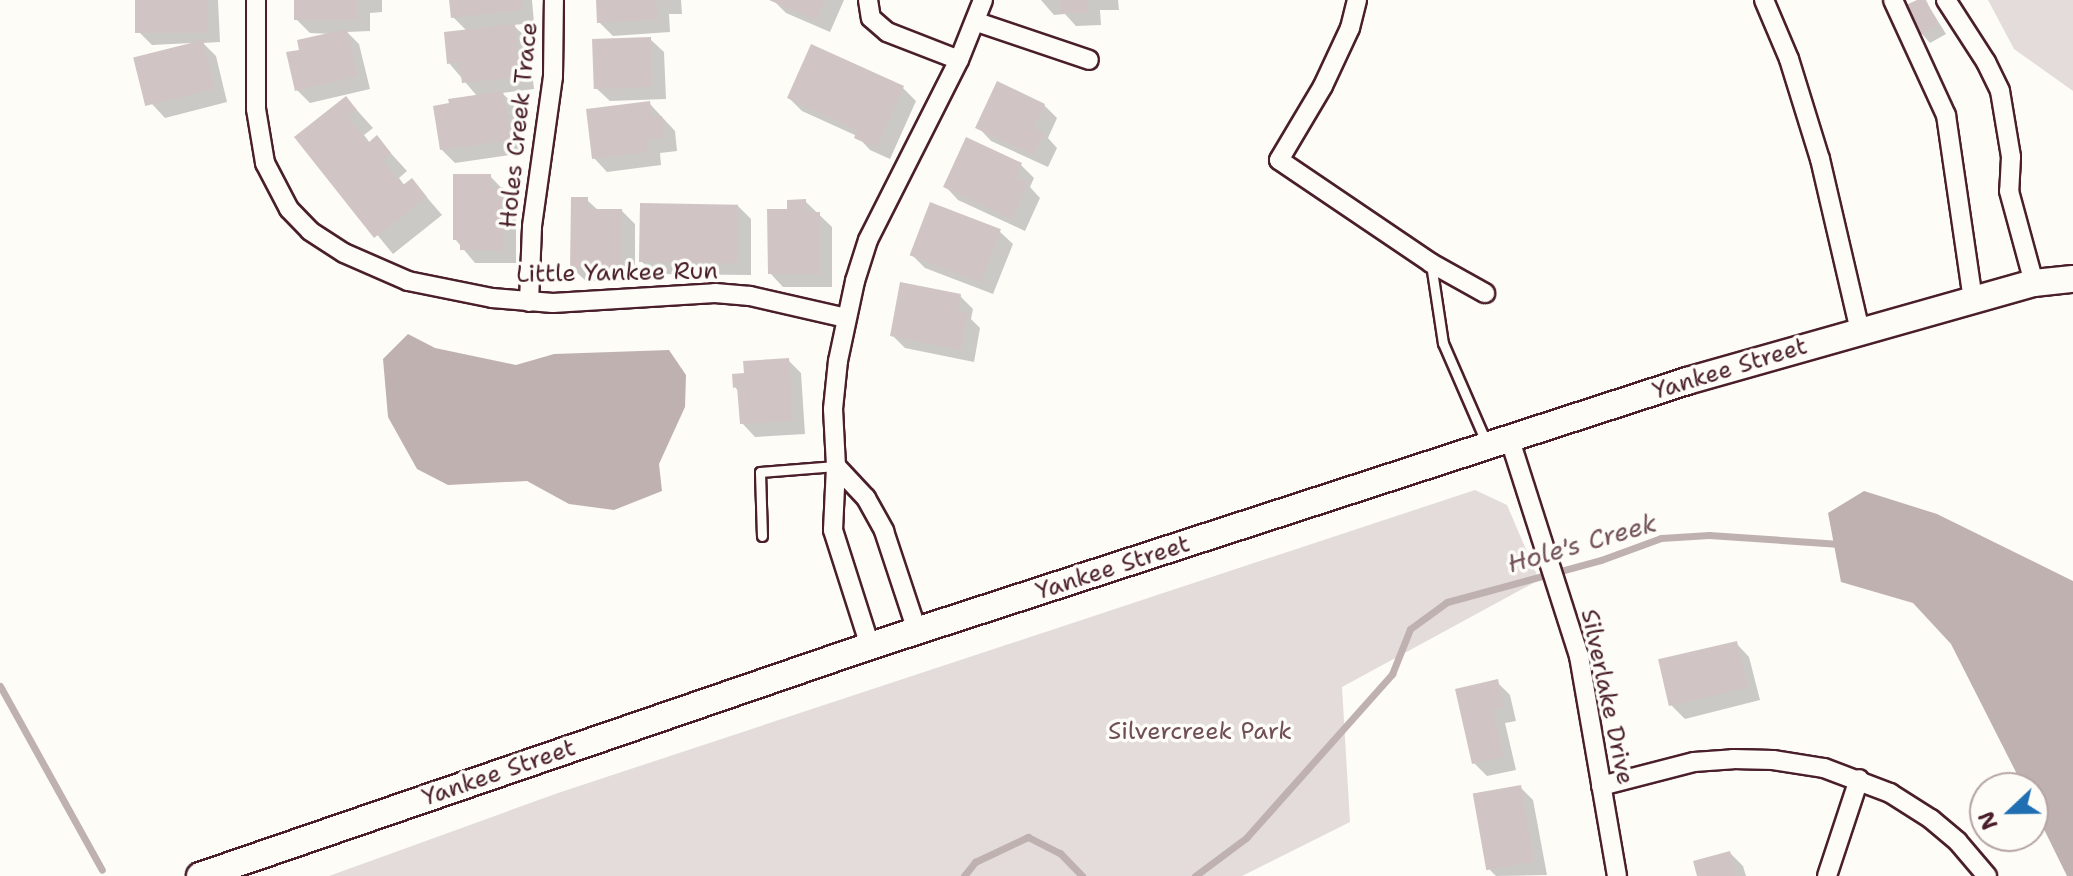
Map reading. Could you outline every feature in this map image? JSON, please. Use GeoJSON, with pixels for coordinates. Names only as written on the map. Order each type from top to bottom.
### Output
{"type":"FeatureCollection","features":[{"type":"Feature","properties":{"kind":"street","name":"Little Yankee Run"},"geometry":{"type":"LineString","coordinates":[[256,0],[259,136],[265,163],[289,209],[328,244],[408,281],[451,292],[529,302],[715,293],[750,296],[846,318]]}},
{"type":"Feature","properties":{"kind":"street","name":"Holes Creek Trace"},"geometry":{"type":"LineString","coordinates":[[529,302],[532,226],[553,77],[554,0]]}},
{"type":"Feature","properties":{"kind":"street"},"geometry":{"type":"LineString","coordinates":[[868,0],[871,18],[876,25],[959,60]]}},
{"type":"Feature","properties":{"kind":"street"},"geometry":{"type":"LineString","coordinates":[[870,646],[833,530],[836,466],[833,409],[846,318],[868,240],[959,60],[977,22],[983,0]]}},
{"type":"Feature","properties":{"kind":"street"},"geometry":{"type":"LineString","coordinates":[[1357,0],[1350,28],[1323,86],[1279,160],[1431,263],[1485,293]]}},
{"type":"Feature","properties":{"kind":"street"},"geometry":{"type":"LineString","coordinates":[[1764,0],[1789,59],[1820,159],[1860,331]]}},
{"type":"Feature","properties":{"kind":"street"},"geometry":{"type":"LineString","coordinates":[[1893,0],[1946,115],[1973,300]]}},
{"type":"Feature","properties":{"kind":"street"},"geometry":{"type":"LineString","coordinates":[[1946,0],[1986,62],[2000,91],[2009,144],[2009,191],[2034,283]]}},
{"type":"Feature","properties":{"kind":"street"},"geometry":{"type":"LineString","coordinates":[[977,22],[1089,60]]}},
{"type":"Feature","properties":{"kind":"street","name":"Yankee Street"},"geometry":{"type":"LineString","coordinates":[[200,876],[870,646],[1687,381],[2034,283],[2073,265]]}},
{"type":"Feature","properties":{"kind":"street","name":"Yankee Street"},"geometry":{"type":"LineString","coordinates":[[2034,283],[2073,279]]}},
{"type":"Feature","properties":{"kind":"street","name":"Silverlake Drive"},"geometry":{"type":"LineString","coordinates":[[1499,443],[1545,541],[1579,656],[1617,876]]}},
{"type":"Feature","properties":{"kind":"street"},"geometry":{"type":"LineString","coordinates":[[836,466],[866,498],[884,531],[917,631]]}},
{"type":"Feature","properties":{"kind":"street"},"geometry":{"type":"LineString","coordinates":[[1601,786],[1681,765],[1733,759],[1786,762],[1859,779],[1931,819],[1958,842],[1987,876]]}},
{"type":"Feature","properties":{"kind":"street"},"geometry":{"type":"LineString","coordinates":[[1827,876],[1859,779]]}},
{"type":"Feature","properties":{"kind":"lane"},"geometry":{"type":"LineString","coordinates":[[1431,263],[1443,343],[1499,443]]}},
{"type":"Feature","properties":{"kind":"lane"},"geometry":{"type":"LineString","coordinates":[[762,536],[760,472],[836,466]]}},
{"type":"Feature","properties":{"kind":"green space"},"geometry":{"type":"Polygon","coordinates":[[[1988,0],[2073,0],[2073,91],[2014,49],[1988,0]]]}},
{"type":"Feature","properties":{"kind":"green space","name":"Silvercreek Park"},"geometry":{"type":"Polygon","coordinates":[[[1475,490],[1507,505],[1539,580],[1342,687],[1350,822],[1242,876],[329,876],[558,793],[1475,490]]]}},
{"type":"Feature","properties":{"kind":"shaded area"},"geometry":{"type":"Polygon","coordinates":[[[408,334],[435,348],[516,365],[554,354],[669,350],[686,375],[685,407],[659,464],[662,491],[614,510],[569,504],[527,481],[448,485],[417,469],[388,417],[383,359],[408,334]]]}},
{"type":"Feature","properties":{"kind":"shaded area"},"geometry":{"type":"Polygon","coordinates":[[[1864,491],[1937,514],[2073,581],[2073,876],[2067,876],[2049,839],[2049,772],[2016,772],[1951,644],[1913,603],[1841,582],[1828,513],[1864,491]]]}},
{"type":"Feature","properties":{"kind":"building"},"geometry":{"type":"Polygon","coordinates":[[[135,0],[207,0],[207,33],[135,33],[135,0]]]}},
{"type":"Feature","properties":{"kind":"building"},"geometry":{"type":"Polygon","coordinates":[[[294,0],[357,0],[357,20],[294,20],[294,0]]]}},
{"type":"Feature","properties":{"kind":"building"},"geometry":{"type":"Polygon","coordinates":[[[449,0],[521,0],[522,10],[451,18],[449,0]]]}},
{"type":"Feature","properties":{"kind":"building"},"geometry":{"type":"Polygon","coordinates":[[[596,0],[656,0],[658,20],[597,23],[596,0]]]}},
{"type":"Feature","properties":{"kind":"building"},"geometry":{"type":"Polygon","coordinates":[[[769,0],[825,0],[817,21],[769,0]]]}},
{"type":"Feature","properties":{"kind":"building"},"geometry":{"type":"Polygon","coordinates":[[[1060,0],[1088,0],[1088,13],[1060,13],[1060,0]]]}},
{"type":"Feature","properties":{"kind":"building"},"geometry":{"type":"Polygon","coordinates":[[[1926,0],[1938,25],[1920,35],[1906,5],[1926,0]]]}},
{"type":"Feature","properties":{"kind":"building"},"geometry":{"type":"Polygon","coordinates":[[[515,24],[521,77],[462,83],[459,62],[447,64],[444,32],[515,24]]]}},
{"type":"Feature","properties":{"kind":"building"},"geometry":{"type":"Polygon","coordinates":[[[347,29],[358,76],[295,91],[286,52],[299,50],[297,40],[347,29]]]}},
{"type":"Feature","properties":{"kind":"building"},"geometry":{"type":"Polygon","coordinates":[[[651,37],[653,87],[594,89],[592,39],[651,37]]]}},
{"type":"Feature","properties":{"kind":"building"},"geometry":{"type":"Polygon","coordinates":[[[203,40],[215,89],[145,106],[133,57],[203,40]]]}},
{"type":"Feature","properties":{"kind":"building"},"geometry":{"type":"Polygon","coordinates":[[[811,44],[904,86],[876,148],[854,138],[857,130],[787,98],[811,44]]]}},
{"type":"Feature","properties":{"kind":"building"},"geometry":{"type":"Polygon","coordinates":[[[997,81],[1045,104],[1034,128],[1045,133],[1034,155],[975,128],[997,81]]]}},
{"type":"Feature","properties":{"kind":"building"},"geometry":{"type":"Polygon","coordinates":[[[503,91],[511,140],[440,150],[433,106],[449,103],[448,99],[503,91]]]}},
{"type":"Feature","properties":{"kind":"building"},"geometry":{"type":"Polygon","coordinates":[[[346,96],[357,110],[348,117],[368,143],[377,135],[391,153],[383,160],[403,185],[412,178],[427,197],[374,238],[294,137],[346,96]]]}},
{"type":"Feature","properties":{"kind":"building"},"geometry":{"type":"Polygon","coordinates":[[[650,101],[652,117],[662,116],[665,138],[648,140],[649,152],[592,159],[586,109],[650,101]]]}},
{"type":"Feature","properties":{"kind":"building"},"geometry":{"type":"Polygon","coordinates":[[[966,137],[1022,163],[1016,177],[1028,183],[1012,219],[943,187],[966,137]]]}},
{"type":"Feature","properties":{"kind":"building"},"geometry":{"type":"Polygon","coordinates":[[[453,174],[491,174],[491,188],[503,187],[503,251],[460,250],[460,240],[453,240],[453,174]]]}},
{"type":"Feature","properties":{"kind":"building"},"geometry":{"type":"Polygon","coordinates":[[[571,197],[588,197],[588,209],[622,209],[622,269],[570,269],[571,197]]]}},
{"type":"Feature","properties":{"kind":"building"},"geometry":{"type":"Polygon","coordinates":[[[806,199],[806,212],[820,212],[820,274],[768,274],[767,209],[787,209],[787,200],[806,199]]]}},
{"type":"Feature","properties":{"kind":"building"},"geometry":{"type":"Polygon","coordinates":[[[930,202],[1001,229],[981,282],[910,255],[930,202]]]}},
{"type":"Feature","properties":{"kind":"building"},"geometry":{"type":"Polygon","coordinates":[[[640,203],[738,205],[737,264],[639,262],[640,203]]]}},
{"type":"Feature","properties":{"kind":"building"},"geometry":{"type":"Polygon","coordinates":[[[900,282],[961,294],[958,311],[968,313],[961,350],[890,336],[900,282]]]}},
{"type":"Feature","properties":{"kind":"building"},"geometry":{"type":"Polygon","coordinates":[[[789,358],[793,421],[740,424],[737,387],[733,388],[732,374],[744,373],[743,361],[789,358]]]}},
{"type":"Feature","properties":{"kind":"building"},"geometry":{"type":"Polygon","coordinates":[[[1737,641],[1748,688],[1669,706],[1658,659],[1737,641]]]}},
{"type":"Feature","properties":{"kind":"building"},"geometry":{"type":"Polygon","coordinates":[[[1498,679],[1504,708],[1493,710],[1504,757],[1472,764],[1455,689],[1498,679]]]}},
{"type":"Feature","properties":{"kind":"building"},"geometry":{"type":"Polygon","coordinates":[[[1521,785],[1535,862],[1486,870],[1473,794],[1521,785]]]}},
{"type":"Feature","properties":{"kind":"building"},"geometry":{"type":"Polygon","coordinates":[[[1730,851],[1737,876],[1697,876],[1693,861],[1730,851]]]}},
{"type":"Feature","properties":{"kind":"waterway","name":"Hole's Creek"},"geometry":{"type":"LineString","coordinates":[[1195,876],[1246,838],[1392,674],[1410,629],[1447,602],[1601,560],[1661,538],[1709,535],[1840,544]]}},
{"type":"Feature","properties":{"kind":"waterway"},"geometry":{"type":"LineString","coordinates":[[0,686],[102,870]]}},
{"type":"Feature","properties":{"kind":"waterway","name":"Hole's Creek"},"geometry":{"type":"LineString","coordinates":[[964,876],[975,862],[1028,837],[1060,853],[1082,876]]}}]}
